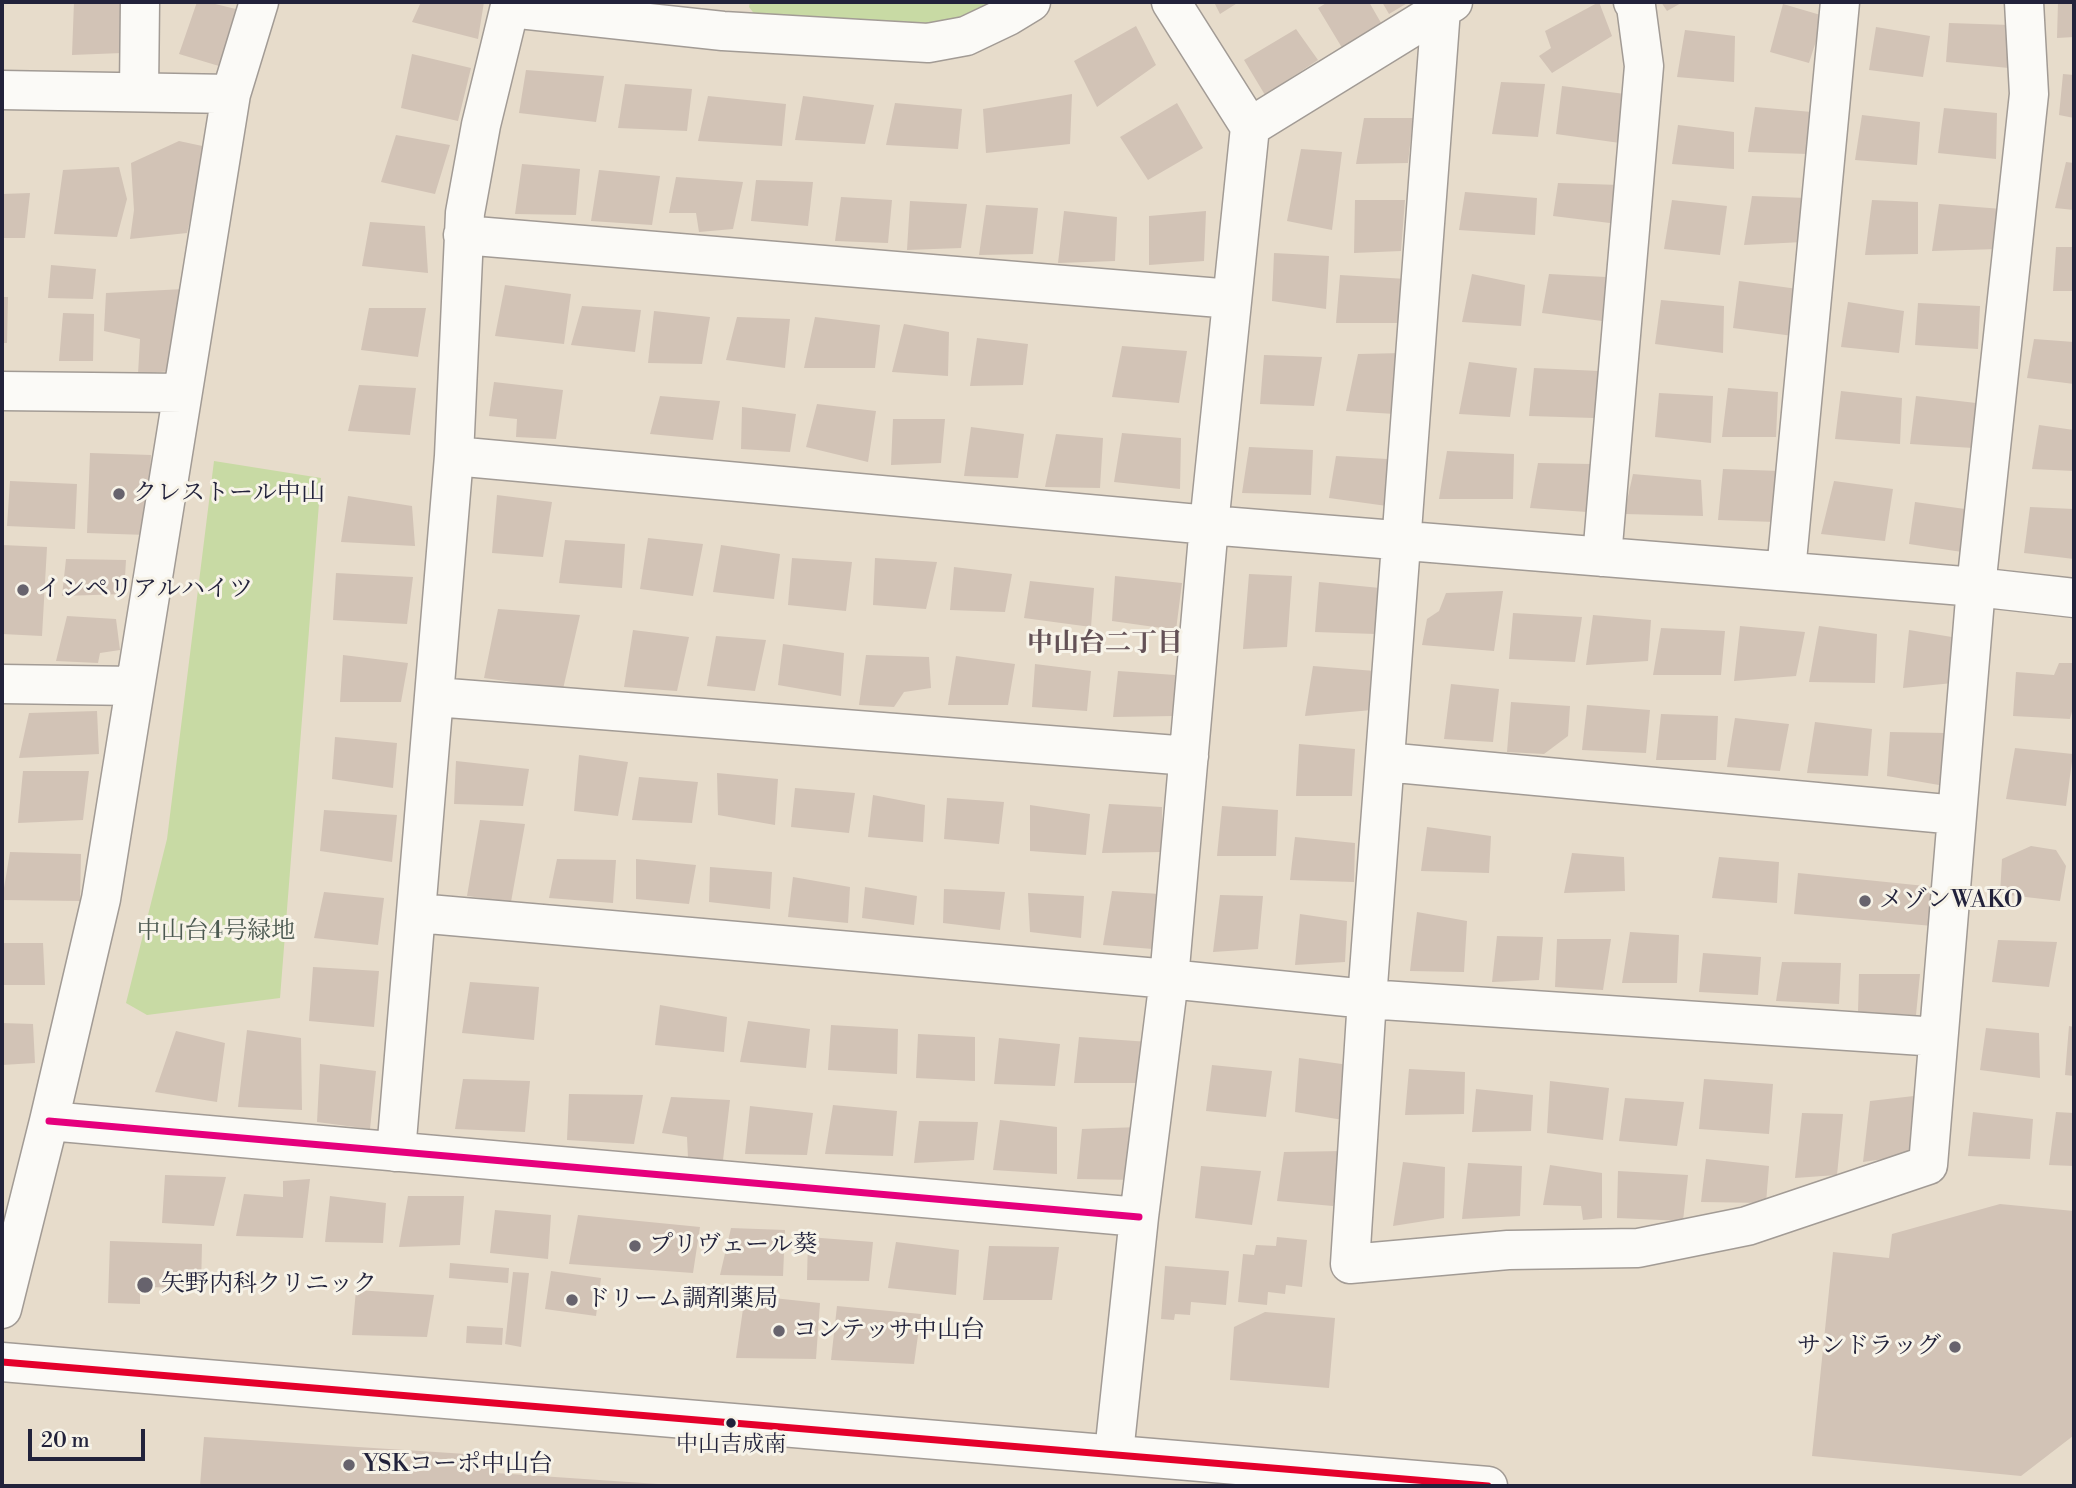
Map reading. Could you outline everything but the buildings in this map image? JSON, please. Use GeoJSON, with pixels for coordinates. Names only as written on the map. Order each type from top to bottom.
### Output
{"type":"FeatureCollection","features":[{"type":"Feature","properties":{"kind":"street"},"geometry":{"type":"LineString","coordinates":[[139,92],[141,2]]}},
{"type":"Feature","properties":{"kind":"street"},"geometry":{"type":"LineString","coordinates":[[2,1309],[101,899],[231,94],[259,2]]}},
{"type":"Feature","properties":{"kind":"street"},"geometry":{"type":"LineString","coordinates":[[396,1152],[454,456],[465,213],[481,125],[510,5],[726,16],[928,43],[966,36],[1031,2]]}},
{"type":"Feature","properties":{"kind":"street"},"geometry":{"type":"LineString","coordinates":[[1114,1453],[1139,1217],[1169,979],[1209,525],[1250,127],[1171,2]]}},
{"type":"Feature","properties":{"kind":"street"},"geometry":{"type":"LineString","coordinates":[[1602,557],[1644,65],[1636,6],[1633,2]]}},
{"type":"Feature","properties":{"kind":"street"},"geometry":{"type":"LineString","coordinates":[[1786,572],[1840,2]]}},
{"type":"Feature","properties":{"kind":"street"},"geometry":{"type":"LineString","coordinates":[[1447,6],[1401,540],[1350,1264],[1508,1250],[1638,1248],[1747,1226],[1927,1165],[1976,587],[2029,93],[2024,2]]}},
{"type":"Feature","properties":{"kind":"street"},"geometry":{"type":"LineString","coordinates":[[1250,127],[1447,6]]}},
{"type":"Feature","properties":{"kind":"street"},"geometry":{"type":"LineString","coordinates":[[2,90],[231,94]]}},
{"type":"Feature","properties":{"kind":"street"},"geometry":{"type":"LineString","coordinates":[[463,235],[1232,299]]}},
{"type":"Feature","properties":{"kind":"street"},"geometry":{"type":"LineString","coordinates":[[2,391],[182,393]]}},
{"type":"Feature","properties":{"kind":"street"},"geometry":{"type":"LineString","coordinates":[[454,456],[1209,525],[1976,587],[2074,598]]}},
{"type":"Feature","properties":{"kind":"street"},"geometry":{"type":"LineString","coordinates":[[2,684],[135,686]]}},
{"type":"Feature","properties":{"kind":"street"},"geometry":{"type":"LineString","coordinates":[[435,696],[1189,756]]}},
{"type":"Feature","properties":{"kind":"street"},"geometry":{"type":"LineString","coordinates":[[1385,762],[1957,815]]}},
{"type":"Feature","properties":{"kind":"street"},"geometry":{"type":"LineString","coordinates":[[417,913],[1367,999],[1938,1037]]}},
{"type":"Feature","properties":{"kind":"street"},"geometry":{"type":"LineString","coordinates":[[49,1122],[1139,1217]]}},
{"type":"Feature","properties":{"kind":"street"},"geometry":{"type":"LineString","coordinates":[[2,1362],[1488,1486]]}},
{"type":"Feature","properties":{"kind":"green space"},"geometry":{"type":"Polygon","coordinates":[[[750,2],[1006,2],[924,32],[759,20],[749,7],[750,2]]]}},
{"type":"Feature","properties":{"kind":"green space","name":"中山台4号緑地"},"geometry":{"type":"Polygon","coordinates":[[[214,461],[321,478],[280,998],[147,1015],[126,1003],[167,839],[214,461]]]}},
{"type":"Feature","properties":{"kind":"transit line"},"geometry":{"type":"LineString","coordinates":[[49,1121],[1139,1217]]}},
{"type":"Feature","properties":{"kind":"transit line","name":"20"},"geometry":{"type":"LineString","coordinates":[[2,1362],[1488,1486]]}},
{"type":"Feature","properties":{"kind":"place","name":"クレストール中山"},"geometry":{"type":"Point","coordinates":[119,494]}},
{"type":"Feature","properties":{"kind":"place","name":"インペリアルハイツ"},"geometry":{"type":"Point","coordinates":[23,590]}},
{"type":"Feature","properties":{"kind":"place","name":"メゾンWAKO"},"geometry":{"type":"Point","coordinates":[1865,901]}},
{"type":"Feature","properties":{"kind":"place","name":"プリヴェール葵"},"geometry":{"type":"Point","coordinates":[635,1246]}},
{"type":"Feature","properties":{"kind":"place","name":"矢野内科クリニック"},"geometry":{"type":"Point","coordinates":[145,1285]}},
{"type":"Feature","properties":{"kind":"place","name":"ドリーム調剤薬局"},"geometry":{"type":"Point","coordinates":[572,1300]}},
{"type":"Feature","properties":{"kind":"place","name":"コンテッサ中山台"},"geometry":{"type":"Point","coordinates":[779,1331]}},
{"type":"Feature","properties":{"kind":"place","name":"サンドラッグ"},"geometry":{"type":"Point","coordinates":[1955,1347]}},
{"type":"Feature","properties":{"kind":"place","name":"中山吉成南"},"geometry":{"type":"Point","coordinates":[731,1423]}},
{"type":"Feature","properties":{"kind":"place","name":"YSKコーポ中山台"},"geometry":{"type":"Point","coordinates":[349,1465]}},
{"type":"Feature","properties":{"kind":"district","name":"中山台二丁目"},"geometry":{"type":"Point","coordinates":[1105,645]}}]}
